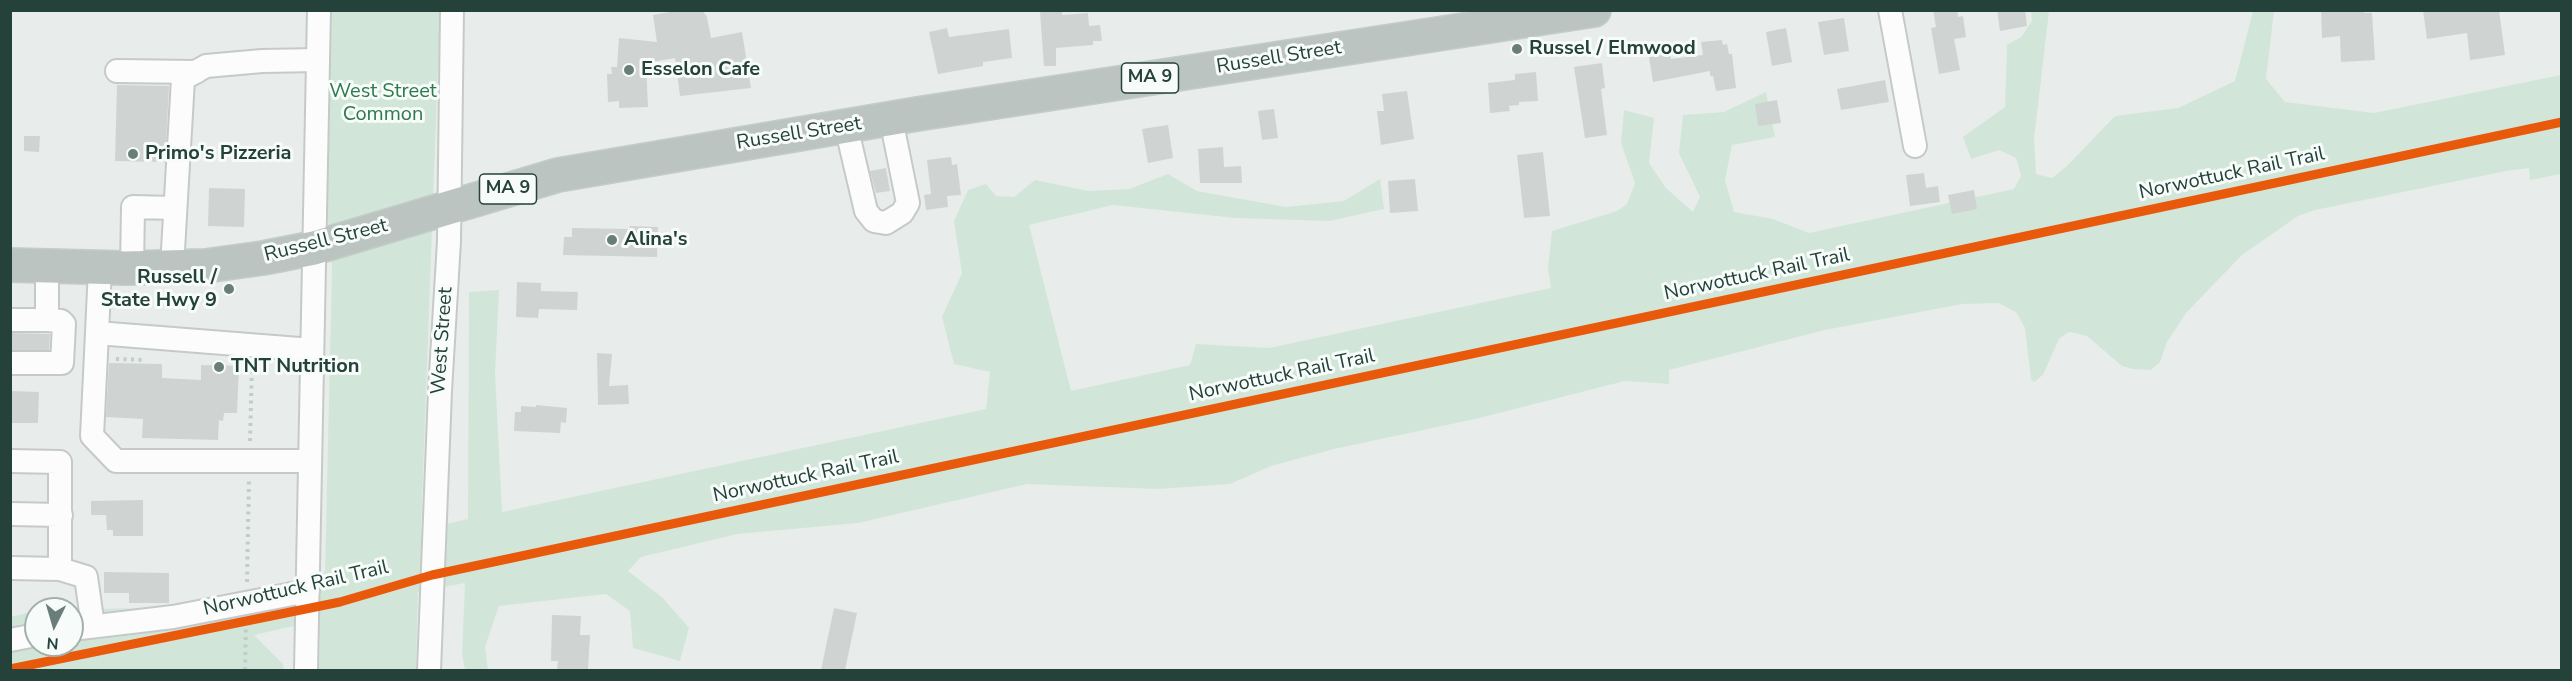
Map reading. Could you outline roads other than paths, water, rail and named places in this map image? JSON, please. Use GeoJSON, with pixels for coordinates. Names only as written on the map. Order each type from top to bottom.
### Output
{"type":"FeatureCollection","features":[{"type":"Feature","properties":{"kind":"highway","name":"Russell Street"},"geometry":{"type":"LineString","coordinates":[[10,265],[116,268],[205,266],[314,248],[558,175],[846,126],[1594,10]]}},
{"type":"Feature","properties":{"kind":"street"},"geometry":{"type":"LineString","coordinates":[[306,670],[319,10]]}},
{"type":"Feature","properties":{"kind":"street","name":"West Street"},"geometry":{"type":"LineString","coordinates":[[429,670],[450,206],[452,10]]}},
{"type":"Feature","properties":{"kind":"street"},"geometry":{"type":"LineString","coordinates":[[1890,10],[1915,146]]}},
{"type":"Feature","properties":{"kind":"street"},"geometry":{"type":"LineString","coordinates":[[172,267],[183,79],[206,66],[262,61],[318,60]]}},
{"type":"Feature","properties":{"kind":"street"},"geometry":{"type":"LineString","coordinates":[[117,71],[196,72]]}},
{"type":"Feature","properties":{"kind":"street"},"geometry":{"type":"LineString","coordinates":[[846,126],[866,211],[874,221],[886,223],[902,213],[908,203],[891,119]]}},
{"type":"Feature","properties":{"kind":"street"},"geometry":{"type":"LineString","coordinates":[[176,208],[133,207],[97,333],[92,436],[116,460],[310,461]]}},
{"type":"Feature","properties":{"kind":"street"},"geometry":{"type":"LineString","coordinates":[[47,266],[47,320]]}},
{"type":"Feature","properties":{"kind":"street"},"geometry":{"type":"LineString","coordinates":[[10,320],[61,321],[64,324],[62,363],[10,363]]}},
{"type":"Feature","properties":{"kind":"street"},"geometry":{"type":"LineString","coordinates":[[97,333],[312,350]]}},
{"type":"Feature","properties":{"kind":"street"},"geometry":{"type":"LineString","coordinates":[[10,461],[60,462],[60,569]]}},
{"type":"Feature","properties":{"kind":"street"},"geometry":{"type":"LineString","coordinates":[[10,514],[61,515]]}},
{"type":"Feature","properties":{"kind":"street"},"geometry":{"type":"LineString","coordinates":[[10,568],[60,569],[86,577],[84,602]]}},
{"type":"Feature","properties":{"kind":"street"},"geometry":{"type":"LineString","coordinates":[[84,627],[172,617],[308,591]]}},
{"type":"Feature","properties":{"kind":"place","name":"Russel / Elmwood"},"geometry":{"type":"Point","coordinates":[1517,49]}},
{"type":"Feature","properties":{"kind":"place","name":"Esselon Cafe"},"geometry":{"type":"Point","coordinates":[629,70]}},
{"type":"Feature","properties":{"kind":"place","name":"Primo's Pizzeria"},"geometry":{"type":"Point","coordinates":[133,154]}},
{"type":"Feature","properties":{"kind":"place","name":"Alina's"},"geometry":{"type":"Point","coordinates":[612,240]}},
{"type":"Feature","properties":{"kind":"place","name":"Russell / State Hwy 9"},"geometry":{"type":"Point","coordinates":[229,289]}},
{"type":"Feature","properties":{"kind":"place","name":"TNT Nutrition"},"geometry":{"type":"Point","coordinates":[219,367]}},
{"type":"Feature","properties":{"kind":"park label","name":"West Street Common"},"geometry":{"type":"Point","coordinates":[383,104]}}]}
